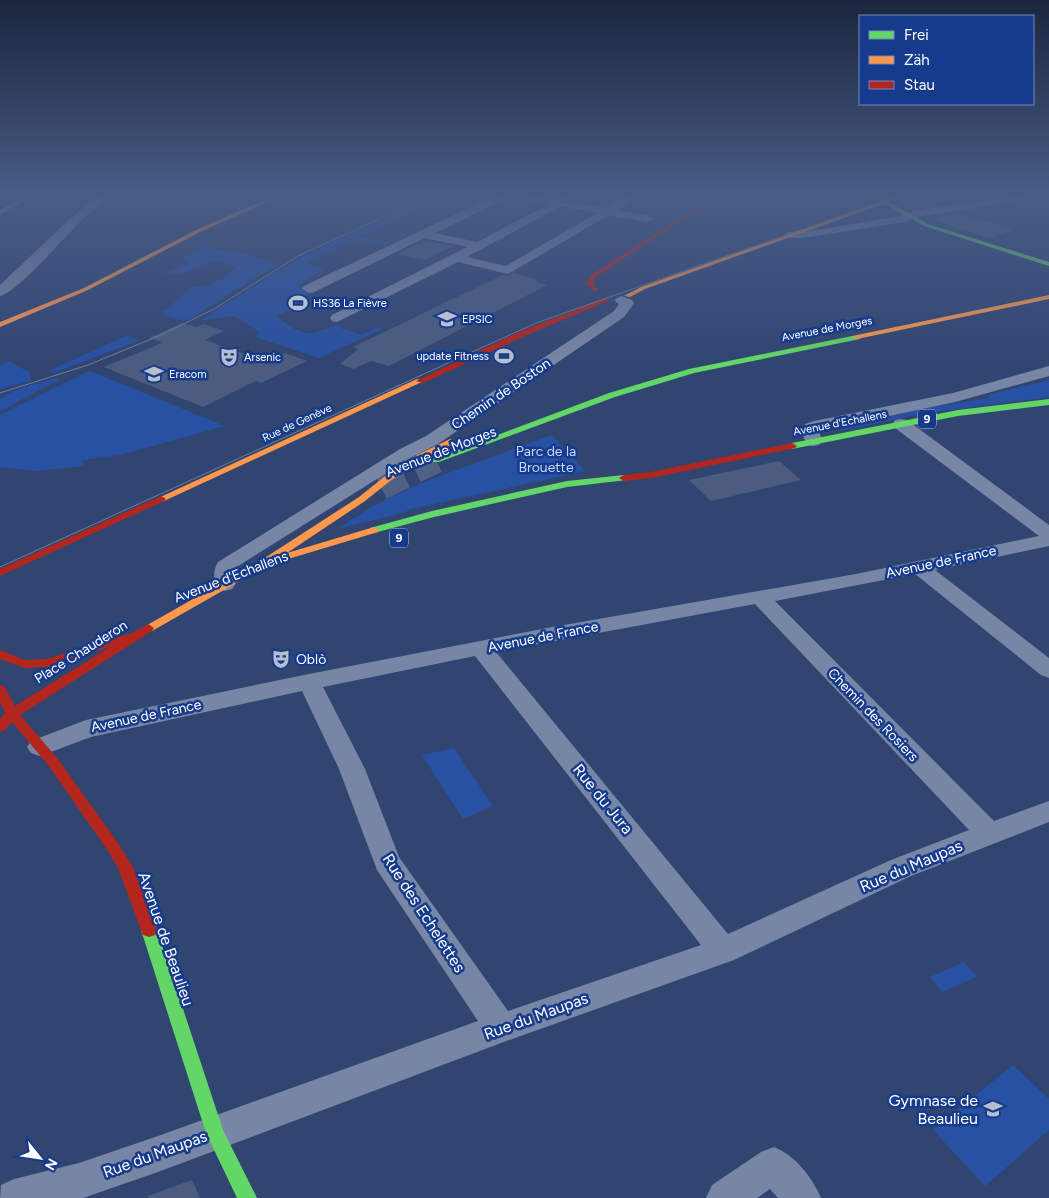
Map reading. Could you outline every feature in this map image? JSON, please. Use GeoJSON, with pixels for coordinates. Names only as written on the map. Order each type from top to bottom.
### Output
{"type":"FeatureCollection","features":[{"type":"Feature","properties":{"kind":"main road"},"geometry":{"type":"LineString","coordinates":[[0,325],[86,289],[162,250]]}},
{"type":"Feature","properties":{"kind":"main road"},"geometry":{"type":"LineString","coordinates":[[633,250],[593,276],[589,284],[599,291],[606,300],[622,299],[749,250]]}},
{"type":"Feature","properties":{"kind":"main road"},"geometry":{"type":"LineString","coordinates":[[622,299],[643,288],[748,250]]}},
{"type":"Feature","properties":{"kind":"main road"},"geometry":{"type":"LineString","coordinates":[[1005,250],[1049,264]]}},
{"type":"Feature","properties":{"kind":"main road"},"geometry":{"type":"LineString","coordinates":[[576,299],[599,291]]}},
{"type":"Feature","properties":{"kind":"main road","name":"Avenue de Morges"},"geometry":{"type":"LineString","coordinates":[[490,427],[725,363],[1049,297]]}},
{"type":"Feature","properties":{"kind":"main road","name":"Rue de Genève"},"geometry":{"type":"LineString","coordinates":[[0,573],[522,334],[606,300]]}},
{"type":"Feature","properties":{"kind":"main road","name":"Avenue de Morges"},"geometry":{"type":"LineString","coordinates":[[422,456],[422,463],[436,465],[612,395]]}},
{"type":"Feature","properties":{"kind":"main road","name":"Avenue d'Echallens"},"geometry":{"type":"LineString","coordinates":[[167,617],[232,587],[264,563],[382,534],[567,484],[636,477],[958,413],[1049,402]]}},
{"type":"Feature","properties":{"kind":"main road","name":"Avenue de Morges"},"geometry":{"type":"LineString","coordinates":[[264,563],[362,499],[387,479],[422,456],[466,436]]}},
{"type":"Feature","properties":{"kind":"main road","name":"Avenue d'Echallens"},"geometry":{"type":"LineString","coordinates":[[581,495],[636,477]]}},
{"type":"Feature","properties":{"kind":"main road","name":"Avenue de Morges"},"geometry":{"type":"LineString","coordinates":[[362,499],[399,484]]}},
{"type":"Feature","properties":{"kind":"main road","name":"Place Chauderon"},"geometry":{"type":"LineString","coordinates":[[0,727],[6,715],[167,617]]}},
{"type":"Feature","properties":{"kind":"main road"},"geometry":{"type":"LineString","coordinates":[[0,654],[24,664],[48,663],[143,631]]}},
{"type":"Feature","properties":{"kind":"main road","name":"Avenue de Beaulieu"},"geometry":{"type":"LineString","coordinates":[[0,689],[6,715],[53,762],[113,847],[124,867],[143,912],[215,1133],[247,1198]]}},
{"type":"Feature","properties":{"kind":"street"},"geometry":{"type":"LineString","coordinates":[[0,292],[12,283],[44,250]]}},
{"type":"Feature","properties":{"kind":"street"},"geometry":{"type":"LineString","coordinates":[[309,289],[390,250]]}},
{"type":"Feature","properties":{"kind":"street"},"geometry":{"type":"LineString","coordinates":[[337,318],[472,250]]}},
{"type":"Feature","properties":{"kind":"street"},"geometry":{"type":"LineString","coordinates":[[456,258],[508,270],[543,250]]}},
{"type":"Feature","properties":{"kind":"street","name":"Chemin de Boston"},"geometry":{"type":"LineString","coordinates":[[232,587],[225,566],[406,453],[432,440],[619,314],[622,299]]}},
{"type":"Feature","properties":{"kind":"street"},"geometry":{"type":"LineString","coordinates":[[813,441],[810,433],[811,428],[820,425],[955,397],[1049,371]]}},
{"type":"Feature","properties":{"kind":"street"},"geometry":{"type":"LineString","coordinates":[[901,424],[1049,534]]}},
{"type":"Feature","properties":{"kind":"street","name":"Avenue de France"},"geometry":{"type":"LineString","coordinates":[[40,747],[86,729],[309,682],[919,567],[1049,540]]}},
{"type":"Feature","properties":{"kind":"street"},"geometry":{"type":"LineString","coordinates":[[919,567],[1049,670]]}},
{"type":"Feature","properties":{"kind":"street","name":"Chemin des Rosiers"},"geometry":{"type":"LineString","coordinates":[[759,596],[851,693],[989,833]]}},
{"type":"Feature","properties":{"kind":"street","name":"Rue du Jura"},"geometry":{"type":"LineString","coordinates":[[481,649],[724,951]]}},
{"type":"Feature","properties":{"kind":"street","name":"Rue des Echelettes"},"geometry":{"type":"LineString","coordinates":[[309,682],[352,770],[387,862],[501,1028]]}},
{"type":"Feature","properties":{"kind":"street","name":"Rue du Maupas"},"geometry":{"type":"LineString","coordinates":[[14,1198],[79,1181],[501,1028],[724,951],[901,868],[1049,811]]}},
{"type":"Feature","properties":{"kind":"street"},"geometry":{"type":"LineString","coordinates":[[725,1198],[774,1165],[802,1198]]}},
{"type":"Feature","properties":{"kind":"green space"},"geometry":{"type":"Polygon","coordinates":[[[197,250],[220,250],[245,254],[278,264],[190,319],[183,321],[161,314],[193,286],[210,285],[227,275],[235,267],[215,261],[179,275],[164,273],[190,263],[182,258],[197,250]]]}},
{"type":"Feature","properties":{"kind":"green space"},"geometry":{"type":"Polygon","coordinates":[[[316,250],[335,250],[305,264],[325,269],[298,285],[318,291],[289,306],[297,308],[276,316],[292,328],[310,333],[337,325],[342,326],[340,328],[362,335],[378,327],[382,329],[319,358],[255,337],[260,332],[233,316],[199,321],[301,257],[316,250]]]}},
{"type":"Feature","properties":{"kind":"green space"},"geometry":{"type":"Polygon","coordinates":[[[126,336],[140,340],[56,372],[51,370],[126,336]]]}},
{"type":"Feature","properties":{"kind":"green space"},"geometry":{"type":"Polygon","coordinates":[[[8,361],[29,372],[31,381],[0,389],[0,366],[8,361]]]}},
{"type":"Feature","properties":{"kind":"green space"},"geometry":{"type":"Polygon","coordinates":[[[89,371],[225,426],[120,455],[83,460],[84,466],[37,471],[0,467],[0,415],[89,371]]]}},
{"type":"Feature","properties":{"kind":"green space"},"geometry":{"type":"Polygon","coordinates":[[[56,378],[59,380],[0,411],[0,399],[6,395],[56,378]]]}},
{"type":"Feature","properties":{"kind":"green space"},"geometry":{"type":"Polygon","coordinates":[[[1049,380],[1049,397],[921,414],[844,430],[841,428],[931,407],[990,398],[988,395],[1049,380]]]}},
{"type":"Feature","properties":{"kind":"green space","name":"Parc de la Brouette"},"geometry":{"type":"Polygon","coordinates":[[[552,435],[585,471],[407,510],[407,512],[337,529],[375,505],[421,483],[552,435]]]}},
{"type":"Feature","properties":{"kind":"green space"},"geometry":{"type":"Polygon","coordinates":[[[454,748],[493,806],[463,819],[422,755],[454,748]]]}},
{"type":"Feature","properties":{"kind":"green space"},"geometry":{"type":"Polygon","coordinates":[[[964,962],[977,977],[942,992],[930,977],[964,962]]]}},
{"type":"Feature","properties":{"kind":"green space"},"geometry":{"type":"Polygon","coordinates":[[[1013,1065],[1049,1099],[1049,1130],[985,1186],[933,1130],[1013,1065]]]}},
{"type":"Feature","properties":{"kind":"building"},"geometry":{"type":"Polygon","coordinates":[[[405,250],[445,250],[425,260],[397,254],[405,250]]]}},
{"type":"Feature","properties":{"kind":"building","name":"EPSIC"},"geometry":{"type":"Polygon","coordinates":[[[513,273],[539,280],[536,282],[547,285],[389,366],[371,361],[354,369],[340,364],[358,349],[353,347],[503,275],[508,276],[513,273]]]}},
{"type":"Feature","properties":{"kind":"building"},"geometry":{"type":"Polygon","coordinates":[[[182,323],[197,327],[204,324],[224,331],[205,340],[267,362],[285,353],[307,361],[261,383],[256,381],[203,407],[104,367],[157,345],[162,342],[149,338],[182,323]]]}},
{"type":"Feature","properties":{"kind":"building"},"geometry":{"type":"Polygon","coordinates":[[[779,461],[801,480],[711,501],[689,480],[779,461]]]}},
{"type":"Feature","properties":{"kind":"building"},"geometry":{"type":"Polygon","coordinates":[[[192,1180],[200,1198],[149,1198],[148,1196],[192,1180]]]}},
{"type":"Feature","properties":{"kind":"tunnel"},"geometry":{"type":"LineString","coordinates":[[381,487],[436,460]]}},
{"type":"Feature","properties":{"kind":"tram line"},"geometry":{"type":"LineString","coordinates":[[0,393],[88,365],[161,335],[214,309],[298,256],[311,250]]}},
{"type":"Feature","properties":{"kind":"tram line"},"geometry":{"type":"LineString","coordinates":[[0,567],[536,323],[743,250]]}},
{"type":"Feature","properties":{"kind":"traffic: fast"},"geometry":{"type":"LineString","coordinates":[[1005,250],[1049,264]]}},
{"type":"Feature","properties":{"kind":"traffic: fast"},"geometry":{"type":"LineString","coordinates":[[436,460],[612,395],[692,371],[857,337]]}},
{"type":"Feature","properties":{"kind":"traffic: fast"},"geometry":{"type":"LineString","coordinates":[[792,446],[958,413],[1049,402]]}},
{"type":"Feature","properties":{"kind":"traffic: fast"},"geometry":{"type":"LineString","coordinates":[[374,530],[432,514],[567,484],[624,478]]}},
{"type":"Feature","properties":{"kind":"traffic: fast"},"geometry":{"type":"LineString","coordinates":[[149,930],[215,1133],[247,1198]]}},
{"type":"Feature","properties":{"kind":"traffic: slow"},"geometry":{"type":"LineString","coordinates":[[0,325],[86,289],[162,250]]}},
{"type":"Feature","properties":{"kind":"traffic: slow"},"geometry":{"type":"LineString","coordinates":[[628,296],[643,288],[750,250]]}},
{"type":"Feature","properties":{"kind":"traffic: slow"},"geometry":{"type":"LineString","coordinates":[[857,337],[1049,297]]}},
{"type":"Feature","properties":{"kind":"traffic: slow"},"geometry":{"type":"LineString","coordinates":[[161,499],[420,381]]}},
{"type":"Feature","properties":{"kind":"traffic: slow"},"geometry":{"type":"LineString","coordinates":[[264,563],[362,499],[387,479],[422,456],[450,442]]}},
{"type":"Feature","properties":{"kind":"traffic: slow"},"geometry":{"type":"LineString","coordinates":[[148,628],[264,563],[374,530]]}},
{"type":"Feature","properties":{"kind":"traffic: jam"},"geometry":{"type":"LineString","coordinates":[[596,290],[589,284],[593,276],[633,250]]}},
{"type":"Feature","properties":{"kind":"traffic: jam"},"geometry":{"type":"LineString","coordinates":[[420,381],[522,334],[606,300]]}},
{"type":"Feature","properties":{"kind":"traffic: jam"},"geometry":{"type":"LineString","coordinates":[[624,478],[651,475],[792,446]]}},
{"type":"Feature","properties":{"kind":"traffic: jam"},"geometry":{"type":"LineString","coordinates":[[0,573],[161,499]]}},
{"type":"Feature","properties":{"kind":"traffic: jam"},"geometry":{"type":"LineString","coordinates":[[0,727],[12,714],[148,628]]}},
{"type":"Feature","properties":{"kind":"traffic: jam"},"geometry":{"type":"LineString","coordinates":[[0,654],[24,664],[48,663],[130,636]]}},
{"type":"Feature","properties":{"kind":"traffic: jam"},"geometry":{"type":"LineString","coordinates":[[0,689],[12,714],[53,762],[113,847],[125,867],[149,930]]}},
{"type":"Feature","properties":{"kind":"place","name":"HS36 La Fièvre"},"geometry":{"type":"Point","coordinates":[298,303]}},
{"type":"Feature","properties":{"kind":"place","name":"EPSIC"},"geometry":{"type":"Point","coordinates":[447,319]}},
{"type":"Feature","properties":{"kind":"place","name":"update Fitness"},"geometry":{"type":"Point","coordinates":[504,356]}},
{"type":"Feature","properties":{"kind":"place","name":"Arsenic"},"geometry":{"type":"Point","coordinates":[229,357]}},
{"type":"Feature","properties":{"kind":"place","name":"Eracom"},"geometry":{"type":"Point","coordinates":[154,374]}},
{"type":"Feature","properties":{"kind":"place","name":"Oblò"},"geometry":{"type":"Point","coordinates":[281,659]}},
{"type":"Feature","properties":{"kind":"place","name":"Gymnase de Beaulieu"},"geometry":{"type":"Point","coordinates":[993,1109]}}]}
